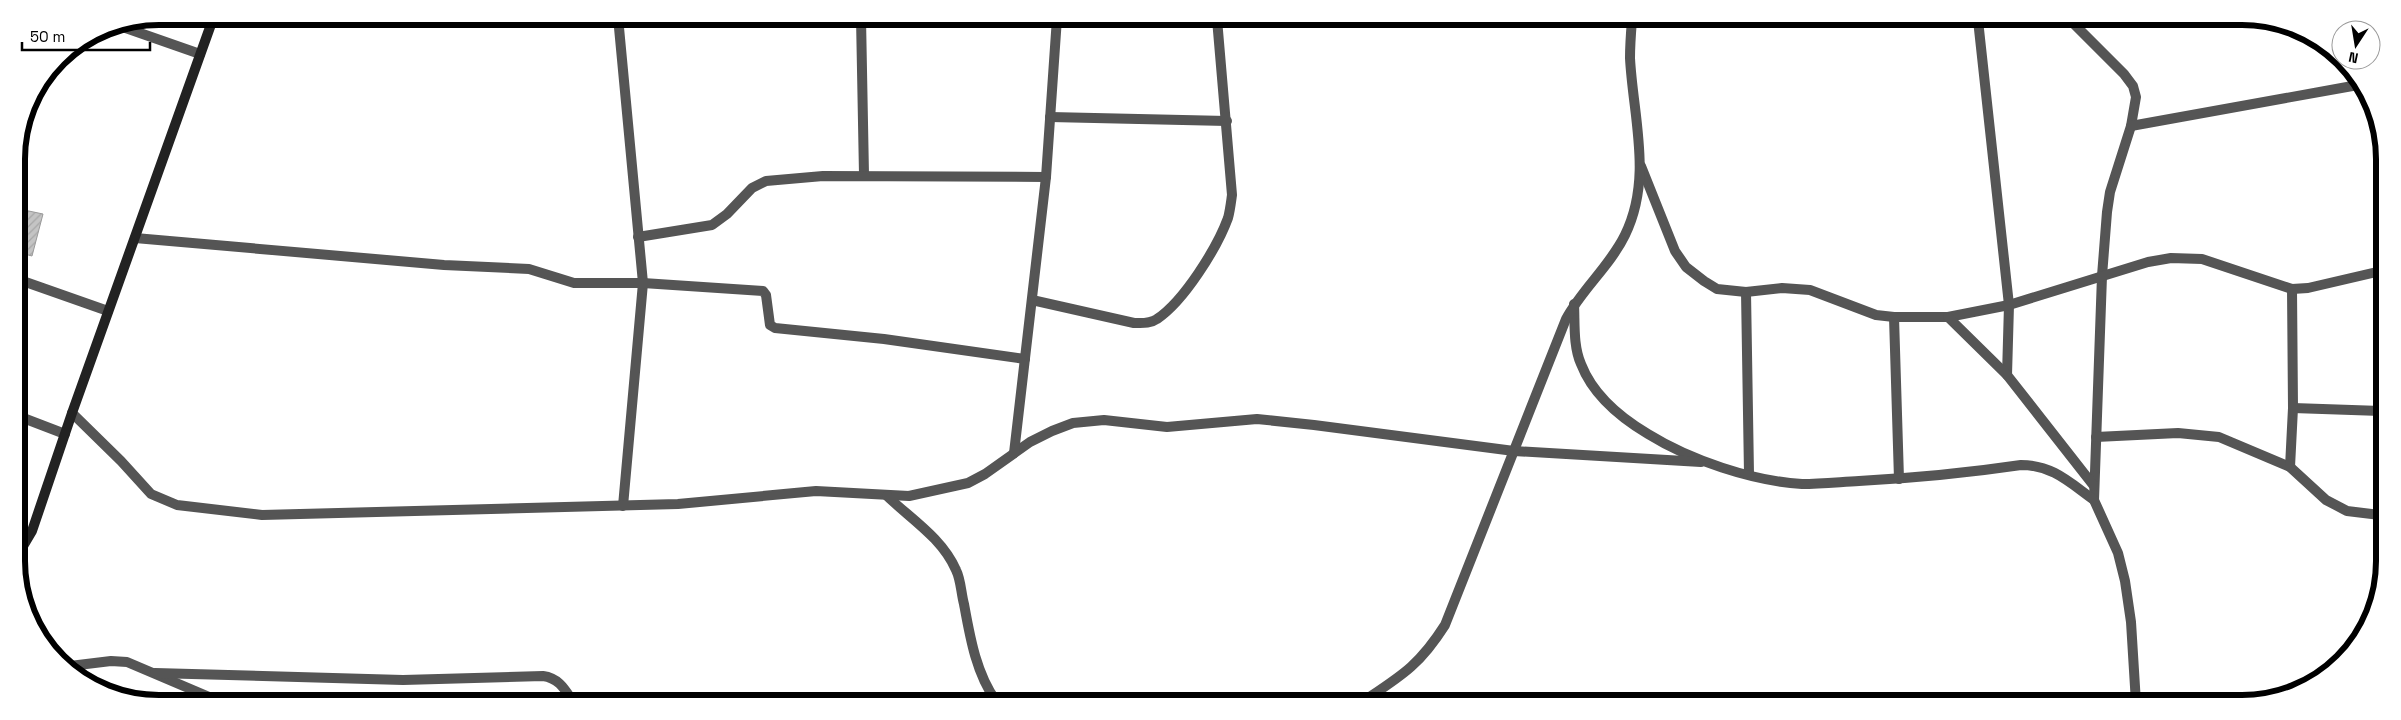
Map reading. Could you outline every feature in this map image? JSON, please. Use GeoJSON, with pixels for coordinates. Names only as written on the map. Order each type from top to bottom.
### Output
{"type":"FeatureCollection","features":[{"type":"Feature","properties":{"kind":"street"},"geometry":{"type":"LineString","coordinates":[[25,543],[32,531],[108,311],[211,25]]}},
{"type":"Feature","properties":{"kind":"street"},"geometry":{"type":"LineString","coordinates":[[619,25],[643,283],[623,506]]}},
{"type":"Feature","properties":{"kind":"street"},"geometry":{"type":"LineString","coordinates":[[861,25],[864,175]]}},
{"type":"Feature","properties":{"kind":"street"},"geometry":{"type":"LineString","coordinates":[[1014,453],[1046,177],[1057,25]]}},
{"type":"Feature","properties":{"kind":"street"},"geometry":{"type":"LineString","coordinates":[[1032,300],[1134,323],[1156,320],[1194,281],[1228,217],[1232,195],[1232,177],[1218,25]]}},
{"type":"Feature","properties":{"kind":"street"},"geometry":{"type":"LineString","coordinates":[[1372,695],[1415,665],[1431,647],[1445,625],[1560,334],[1574,304],[1616,251],[1634,211],[1641,166],[1630,57],[1632,25]]}},
{"type":"Feature","properties":{"kind":"street"},"geometry":{"type":"LineString","coordinates":[[1979,25],[2009,305],[2007,375]]}},
{"type":"Feature","properties":{"kind":"street"},"geometry":{"type":"LineString","coordinates":[[2075,25],[2133,86],[2136,97],[2131,126],[2110,192],[2102,276],[2094,486],[2094,500],[2118,553],[2126,581],[2131,622],[2136,695]]}},
{"type":"Feature","properties":{"kind":"street"},"geometry":{"type":"LineString","coordinates":[[130,29],[200,54]]}},
{"type":"Feature","properties":{"kind":"street"},"geometry":{"type":"LineString","coordinates":[[2131,126],[2354,86]]}},
{"type":"Feature","properties":{"kind":"street"},"geometry":{"type":"LineString","coordinates":[[1050,117],[1227,121]]}},
{"type":"Feature","properties":{"kind":"street"},"geometry":{"type":"LineString","coordinates":[[1641,166],[1675,251],[1686,266],[1704,281],[1717,288],[1746,292],[1782,288],[1810,290],[1876,314],[1894,317],[1948,316],[2009,305],[2156,260],[2170,258],[2202,259],[2292,289],[2308,288],[2376,272]]}},
{"type":"Feature","properties":{"kind":"street"},"geometry":{"type":"LineString","coordinates":[[638,237],[712,225],[727,214],[752,188],[766,181],[823,176],[864,175],[1046,177]]}},
{"type":"Feature","properties":{"kind":"street"},"geometry":{"type":"LineString","coordinates":[[135,238],[434,264],[529,269],[574,283],[643,283],[763,292],[766,295],[770,325],[775,328],[884,339],[1025,359]]}},
{"type":"Feature","properties":{"kind":"street"},"geometry":{"type":"LineString","coordinates":[[25,283],[108,311]]}},
{"type":"Feature","properties":{"kind":"street"},"geometry":{"type":"LineString","coordinates":[[2290,467],[2293,408],[2292,289]]}},
{"type":"Feature","properties":{"kind":"street"},"geometry":{"type":"LineString","coordinates":[[1746,292],[1749,474]]}},
{"type":"Feature","properties":{"kind":"street"},"geometry":{"type":"LineString","coordinates":[[1574,304],[1577,349],[1581,365],[1594,388],[1613,410],[1637,427],[1684,455],[1701,462],[1749,474],[1802,484],[1899,479],[1959,474],[2022,465],[2037,465],[2051,470],[2094,500]]}},
{"type":"Feature","properties":{"kind":"street"},"geometry":{"type":"LineString","coordinates":[[1948,316],[2007,375],[2094,486]]}},
{"type":"Feature","properties":{"kind":"street"},"geometry":{"type":"LineString","coordinates":[[1894,317],[1899,479]]}},
{"type":"Feature","properties":{"kind":"street"},"geometry":{"type":"LineString","coordinates":[[2293,408],[2376,411]]}},
{"type":"Feature","properties":{"kind":"street"},"geometry":{"type":"LineString","coordinates":[[72,413],[121,461],[151,494],[177,505],[262,515],[678,504],[816,491],[909,496],[968,483],[985,474],[1030,442],[1059,429],[1081,422],[1104,420],[1167,427],[1257,419],[1314,424],[1514,451],[1701,462]]}},
{"type":"Feature","properties":{"kind":"street"},"geometry":{"type":"LineString","coordinates":[[25,419],[65,434]]}},
{"type":"Feature","properties":{"kind":"street"},"geometry":{"type":"LineString","coordinates":[[2096,437],[2199,434],[2219,437],[2290,467],[2326,500],[2347,511],[2376,515]]}},
{"type":"Feature","properties":{"kind":"street"},"geometry":{"type":"LineString","coordinates":[[887,496],[920,523],[952,562],[957,572],[969,634],[980,672],[993,695]]}},
{"type":"Feature","properties":{"kind":"street"},"geometry":{"type":"LineString","coordinates":[[76,665],[119,661],[155,673],[205,695]]}},
{"type":"Feature","properties":{"kind":"street"},"geometry":{"type":"LineString","coordinates":[[155,673],[403,680],[543,676],[551,677],[568,695]]}},
{"type":"Feature","properties":{"kind":"building"},"geometry":{"type":"Polygon","coordinates":[[[25,210],[43,214],[32,256],[25,254],[25,210]]]}}]}
